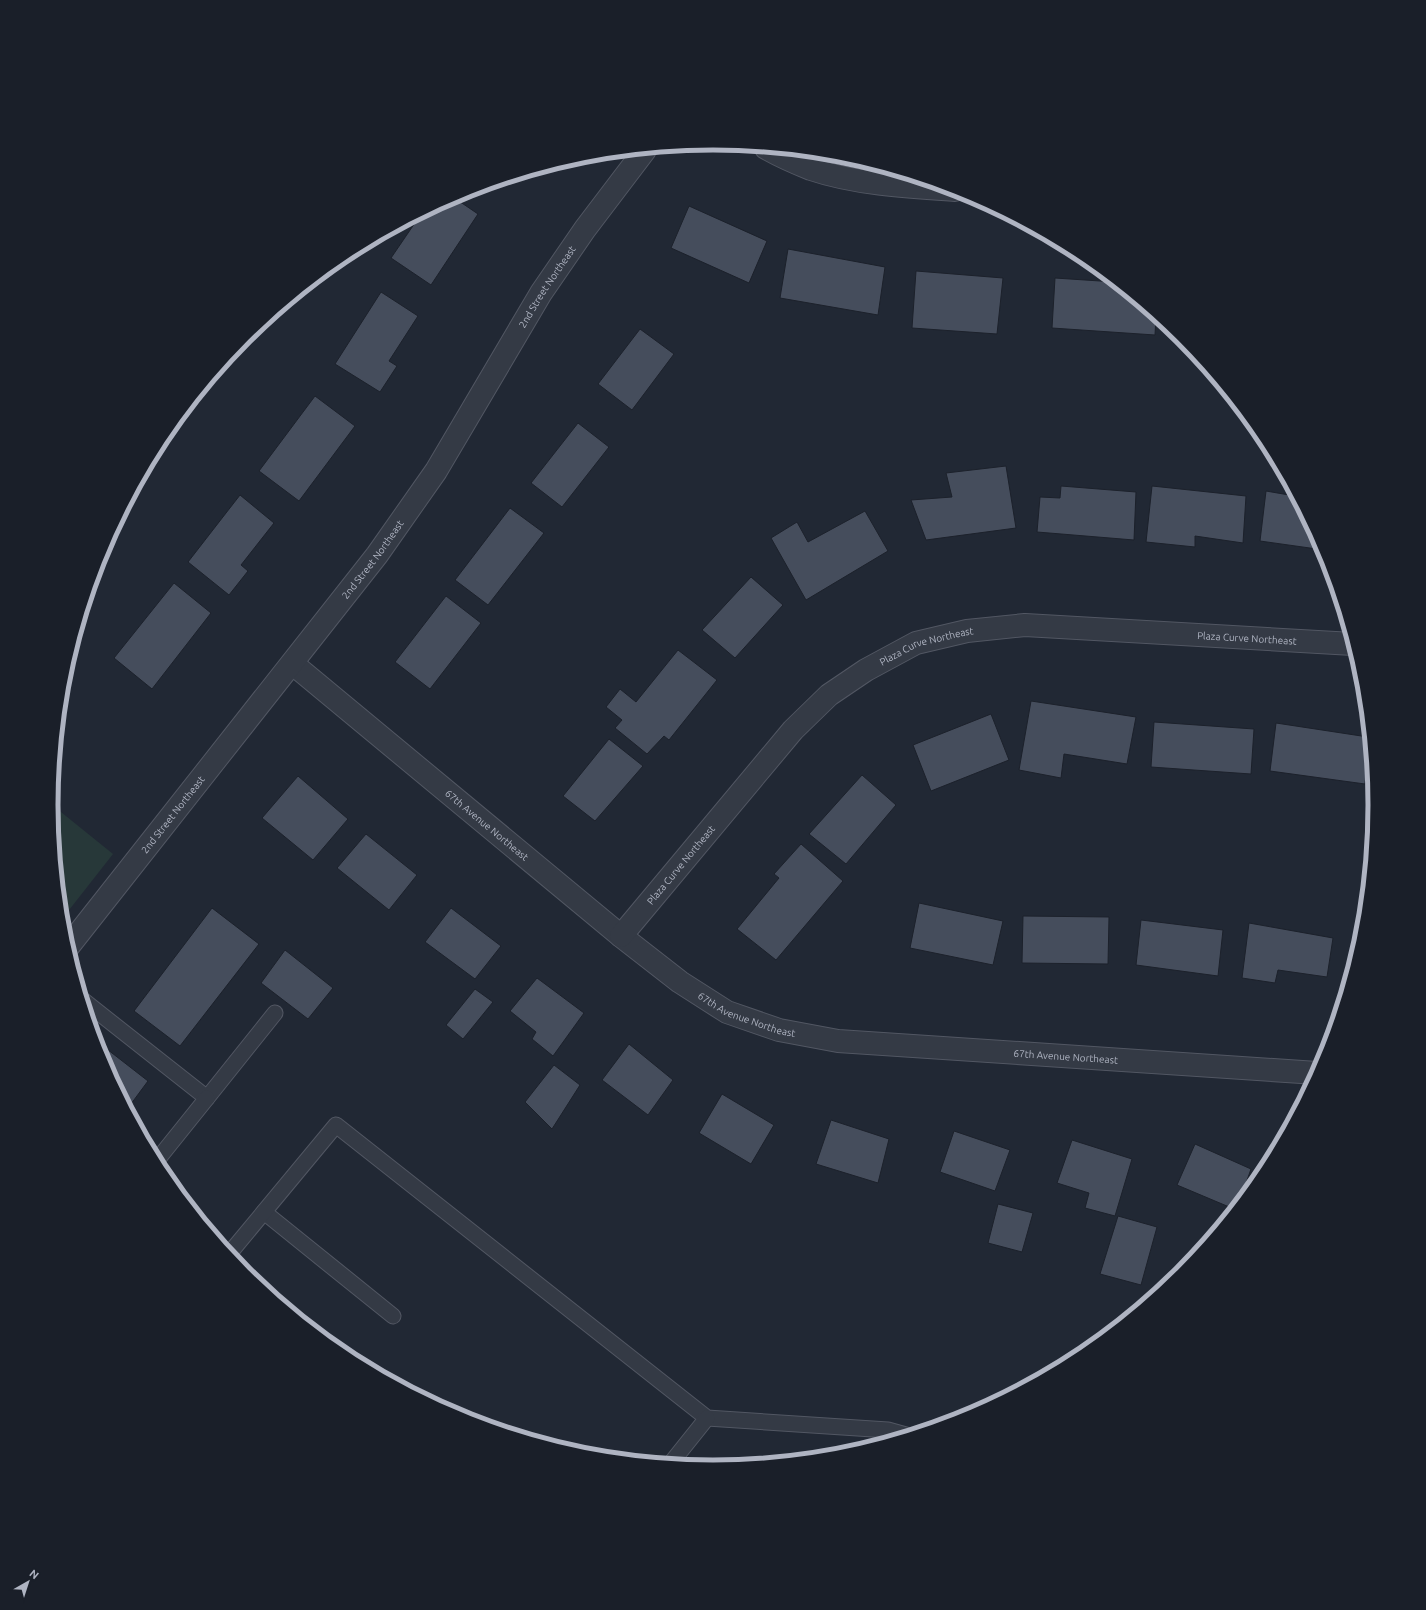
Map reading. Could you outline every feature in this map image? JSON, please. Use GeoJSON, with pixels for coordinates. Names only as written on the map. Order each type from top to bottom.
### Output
{"type":"FeatureCollection","features":[{"type":"Feature","properties":{"kind":"street","name":"2nd Street Northeast"},"geometry":{"type":"LineString","coordinates":[[73,941],[293,664],[377,555],[436,471],[541,293],[584,229],[642,154]]}},
{"type":"Feature","properties":{"kind":"street"},"geometry":{"type":"LineString","coordinates":[[779,154],[811,168],[856,180],[934,189]]}},
{"type":"Feature","properties":{"kind":"street","name":"Plaza Curve Northeast"},"geometry":{"type":"LineString","coordinates":[[621,936],[793,730],[829,695],[866,670],[916,643],[967,631],[1025,625],[1348,644]]}},
{"type":"Feature","properties":{"kind":"street","name":"67th Avenue Northeast"},"geometry":{"type":"LineString","coordinates":[[293,664],[621,936],[680,982],[726,1012],[778,1030],[838,1041],[1310,1073]]}},
{"type":"Feature","properties":{"kind":"lane"},"geometry":{"type":"LineString","coordinates":[[90,1005],[208,1098]]}},
{"type":"Feature","properties":{"kind":"lane"},"geometry":{"type":"LineString","coordinates":[[160,1156],[275,1013]]}},
{"type":"Feature","properties":{"kind":"lane"},"geometry":{"type":"LineString","coordinates":[[233,1250],[336,1125],[707,1418],[888,1430],[899,1433]]}},
{"type":"Feature","properties":{"kind":"lane"},"geometry":{"type":"LineString","coordinates":[[264,1212],[393,1316]]}},
{"type":"Feature","properties":{"kind":"lane"},"geometry":{"type":"LineString","coordinates":[[674,1459],[707,1418]]}},
{"type":"Feature","properties":{"kind":"shaded area"},"geometry":{"type":"Polygon","coordinates":[[[58,810],[113,854],[68,912],[59,848],[58,810]]]}},
{"type":"Feature","properties":{"kind":"building"},"geometry":{"type":"Polygon","coordinates":[[[459,201],[478,214],[431,285],[391,258],[416,222],[423,218],[459,201]]]}},
{"type":"Feature","properties":{"kind":"building"},"geometry":{"type":"Polygon","coordinates":[[[689,206],[767,241],[749,283],[671,248],[689,206]]]}},
{"type":"Feature","properties":{"kind":"building"},"geometry":{"type":"Polygon","coordinates":[[[788,249],[885,267],[878,315],[780,298],[788,249]]]}},
{"type":"Feature","properties":{"kind":"building"},"geometry":{"type":"Polygon","coordinates":[[[916,271],[1003,278],[997,334],[912,328],[916,271]]]}},
{"type":"Feature","properties":{"kind":"building"},"geometry":{"type":"Polygon","coordinates":[[[1055,278],[1107,281],[1156,323],[1155,335],[1052,328],[1055,278]]]}},
{"type":"Feature","properties":{"kind":"building"},"geometry":{"type":"Polygon","coordinates":[[[381,292],[418,316],[389,361],[397,366],[380,392],[335,364],[381,292]]]}},
{"type":"Feature","properties":{"kind":"building"},"geometry":{"type":"Polygon","coordinates":[[[640,329],[674,354],[632,410],[598,384],[640,329]]]}},
{"type":"Feature","properties":{"kind":"building"},"geometry":{"type":"Polygon","coordinates":[[[315,396],[355,426],[299,501],[259,471],[315,396]]]}},
{"type":"Feature","properties":{"kind":"building"},"geometry":{"type":"Polygon","coordinates":[[[578,423],[609,447],[562,507],[531,483],[578,423]]]}},
{"type":"Feature","properties":{"kind":"building"},"geometry":{"type":"Polygon","coordinates":[[[1006,466],[1016,528],[926,540],[911,500],[952,497],[946,473],[1006,466]]]}},
{"type":"Feature","properties":{"kind":"building"},"geometry":{"type":"Polygon","coordinates":[[[1061,486],[1136,492],[1134,540],[1037,532],[1040,497],[1060,498],[1061,486]]]}},
{"type":"Feature","properties":{"kind":"building"},"geometry":{"type":"Polygon","coordinates":[[[1152,486],[1246,496],[1243,543],[1195,536],[1195,547],[1146,542],[1152,486]]]}},
{"type":"Feature","properties":{"kind":"building"},"geometry":{"type":"Polygon","coordinates":[[[1266,491],[1289,495],[1316,549],[1260,541],[1266,491]]]}},
{"type":"Feature","properties":{"kind":"building"},"geometry":{"type":"Polygon","coordinates":[[[240,495],[274,523],[241,565],[248,571],[229,595],[188,562],[240,495]]]}},
{"type":"Feature","properties":{"kind":"building"},"geometry":{"type":"Polygon","coordinates":[[[510,508],[544,533],[488,605],[455,580],[510,508]]]}},
{"type":"Feature","properties":{"kind":"building"},"geometry":{"type":"Polygon","coordinates":[[[865,511],[888,551],[806,600],[771,538],[797,522],[808,542],[865,511]]]}},
{"type":"Feature","properties":{"kind":"building"},"geometry":{"type":"Polygon","coordinates":[[[751,577],[783,605],[735,658],[702,630],[751,577]]]}},
{"type":"Feature","properties":{"kind":"building"},"geometry":{"type":"Polygon","coordinates":[[[174,583],[211,613],[152,689],[114,658],[174,583]]]}},
{"type":"Feature","properties":{"kind":"building"},"geometry":{"type":"Polygon","coordinates":[[[446,596],[481,623],[430,689],[395,662],[446,596]]]}},
{"type":"Feature","properties":{"kind":"building"},"geometry":{"type":"Polygon","coordinates":[[[678,650],[717,680],[669,740],[664,736],[647,754],[615,728],[622,720],[606,707],[620,689],[636,702],[678,650]]]}},
{"type":"Feature","properties":{"kind":"building"},"geometry":{"type":"Polygon","coordinates":[[[1031,701],[1136,717],[1127,764],[1064,754],[1061,778],[1019,770],[1031,701]]]}},
{"type":"Feature","properties":{"kind":"building"},"geometry":{"type":"Polygon","coordinates":[[[991,714],[1009,760],[931,791],[913,745],[991,714]]]}},
{"type":"Feature","properties":{"kind":"building"},"geometry":{"type":"Polygon","coordinates":[[[1154,722],[1254,729],[1251,774],[1151,767],[1154,722]]]}},
{"type":"Feature","properties":{"kind":"building"},"geometry":{"type":"Polygon","coordinates":[[[1276,723],[1364,736],[1367,765],[1365,784],[1270,771],[1276,723]]]}},
{"type":"Feature","properties":{"kind":"building"},"geometry":{"type":"Polygon","coordinates":[[[609,739],[643,766],[595,821],[563,796],[609,739]]]}},
{"type":"Feature","properties":{"kind":"building"},"geometry":{"type":"Polygon","coordinates":[[[862,775],[896,805],[846,864],[809,834],[862,775]]]}},
{"type":"Feature","properties":{"kind":"building"},"geometry":{"type":"Polygon","coordinates":[[[298,776],[348,819],[313,860],[262,818],[298,776]]]}},
{"type":"Feature","properties":{"kind":"building"},"geometry":{"type":"Polygon","coordinates":[[[366,834],[417,875],[389,910],[337,868],[366,834]]]}},
{"type":"Feature","properties":{"kind":"building"},"geometry":{"type":"Polygon","coordinates":[[[801,844],[843,881],[776,960],[737,929],[779,878],[774,874],[801,844]]]}},
{"type":"Feature","properties":{"kind":"building"},"geometry":{"type":"Polygon","coordinates":[[[919,903],[1003,921],[993,965],[910,948],[919,903]]]}},
{"type":"Feature","properties":{"kind":"building"},"geometry":{"type":"Polygon","coordinates":[[[212,908],[259,944],[180,1046],[134,1011],[212,908]]]}},
{"type":"Feature","properties":{"kind":"building"},"geometry":{"type":"Polygon","coordinates":[[[451,908],[501,946],[475,979],[425,942],[451,908]]]}},
{"type":"Feature","properties":{"kind":"building"},"geometry":{"type":"Polygon","coordinates":[[[1023,916],[1109,917],[1108,964],[1022,963],[1023,916]]]}},
{"type":"Feature","properties":{"kind":"building"},"geometry":{"type":"Polygon","coordinates":[[[1141,920],[1223,930],[1218,976],[1136,965],[1141,920]]]}},
{"type":"Feature","properties":{"kind":"building"},"geometry":{"type":"Polygon","coordinates":[[[1249,923],[1333,938],[1327,977],[1278,970],[1275,983],[1242,978],[1249,923]]]}},
{"type":"Feature","properties":{"kind":"building"},"geometry":{"type":"Polygon","coordinates":[[[285,950],[333,988],[308,1019],[261,983],[285,950]]]}},
{"type":"Feature","properties":{"kind":"building"},"geometry":{"type":"Polygon","coordinates":[[[537,978],[584,1013],[553,1056],[532,1039],[536,1032],[510,1011],[537,978]]]}},
{"type":"Feature","properties":{"kind":"building"},"geometry":{"type":"Polygon","coordinates":[[[475,989],[493,1002],[463,1039],[446,1025],[475,989]]]}},
{"type":"Feature","properties":{"kind":"building"},"geometry":{"type":"Polygon","coordinates":[[[629,1044],[673,1080],[648,1115],[602,1080],[629,1044]]]}},
{"type":"Feature","properties":{"kind":"building"},"geometry":{"type":"Polygon","coordinates":[[[105,1047],[148,1081],[131,1104],[105,1047]]]}},
{"type":"Feature","properties":{"kind":"building"},"geometry":{"type":"Polygon","coordinates":[[[554,1065],[580,1085],[552,1129],[525,1102],[554,1065]]]}},
{"type":"Feature","properties":{"kind":"building"},"geometry":{"type":"Polygon","coordinates":[[[722,1094],[774,1125],[751,1164],[699,1133],[722,1094]]]}},
{"type":"Feature","properties":{"kind":"building"},"geometry":{"type":"Polygon","coordinates":[[[831,1120],[889,1139],[878,1183],[816,1164],[831,1120]]]}},
{"type":"Feature","properties":{"kind":"building"},"geometry":{"type":"Polygon","coordinates":[[[954,1131],[1010,1150],[995,1191],[940,1172],[954,1131]]]}},
{"type":"Feature","properties":{"kind":"building"},"geometry":{"type":"Polygon","coordinates":[[[1072,1140],[1132,1159],[1115,1216],[1085,1208],[1089,1193],[1057,1183],[1072,1140]]]}},
{"type":"Feature","properties":{"kind":"building"},"geometry":{"type":"Polygon","coordinates":[[[1195,1144],[1251,1169],[1244,1188],[1230,1207],[1177,1185],[1195,1144]]]}},
{"type":"Feature","properties":{"kind":"building"},"geometry":{"type":"Polygon","coordinates":[[[998,1204],[1033,1213],[1022,1252],[988,1243],[998,1204]]]}},
{"type":"Feature","properties":{"kind":"building"},"geometry":{"type":"Polygon","coordinates":[[[1118,1216],[1157,1227],[1141,1285],[1100,1274],[1118,1216]]]}}]}
